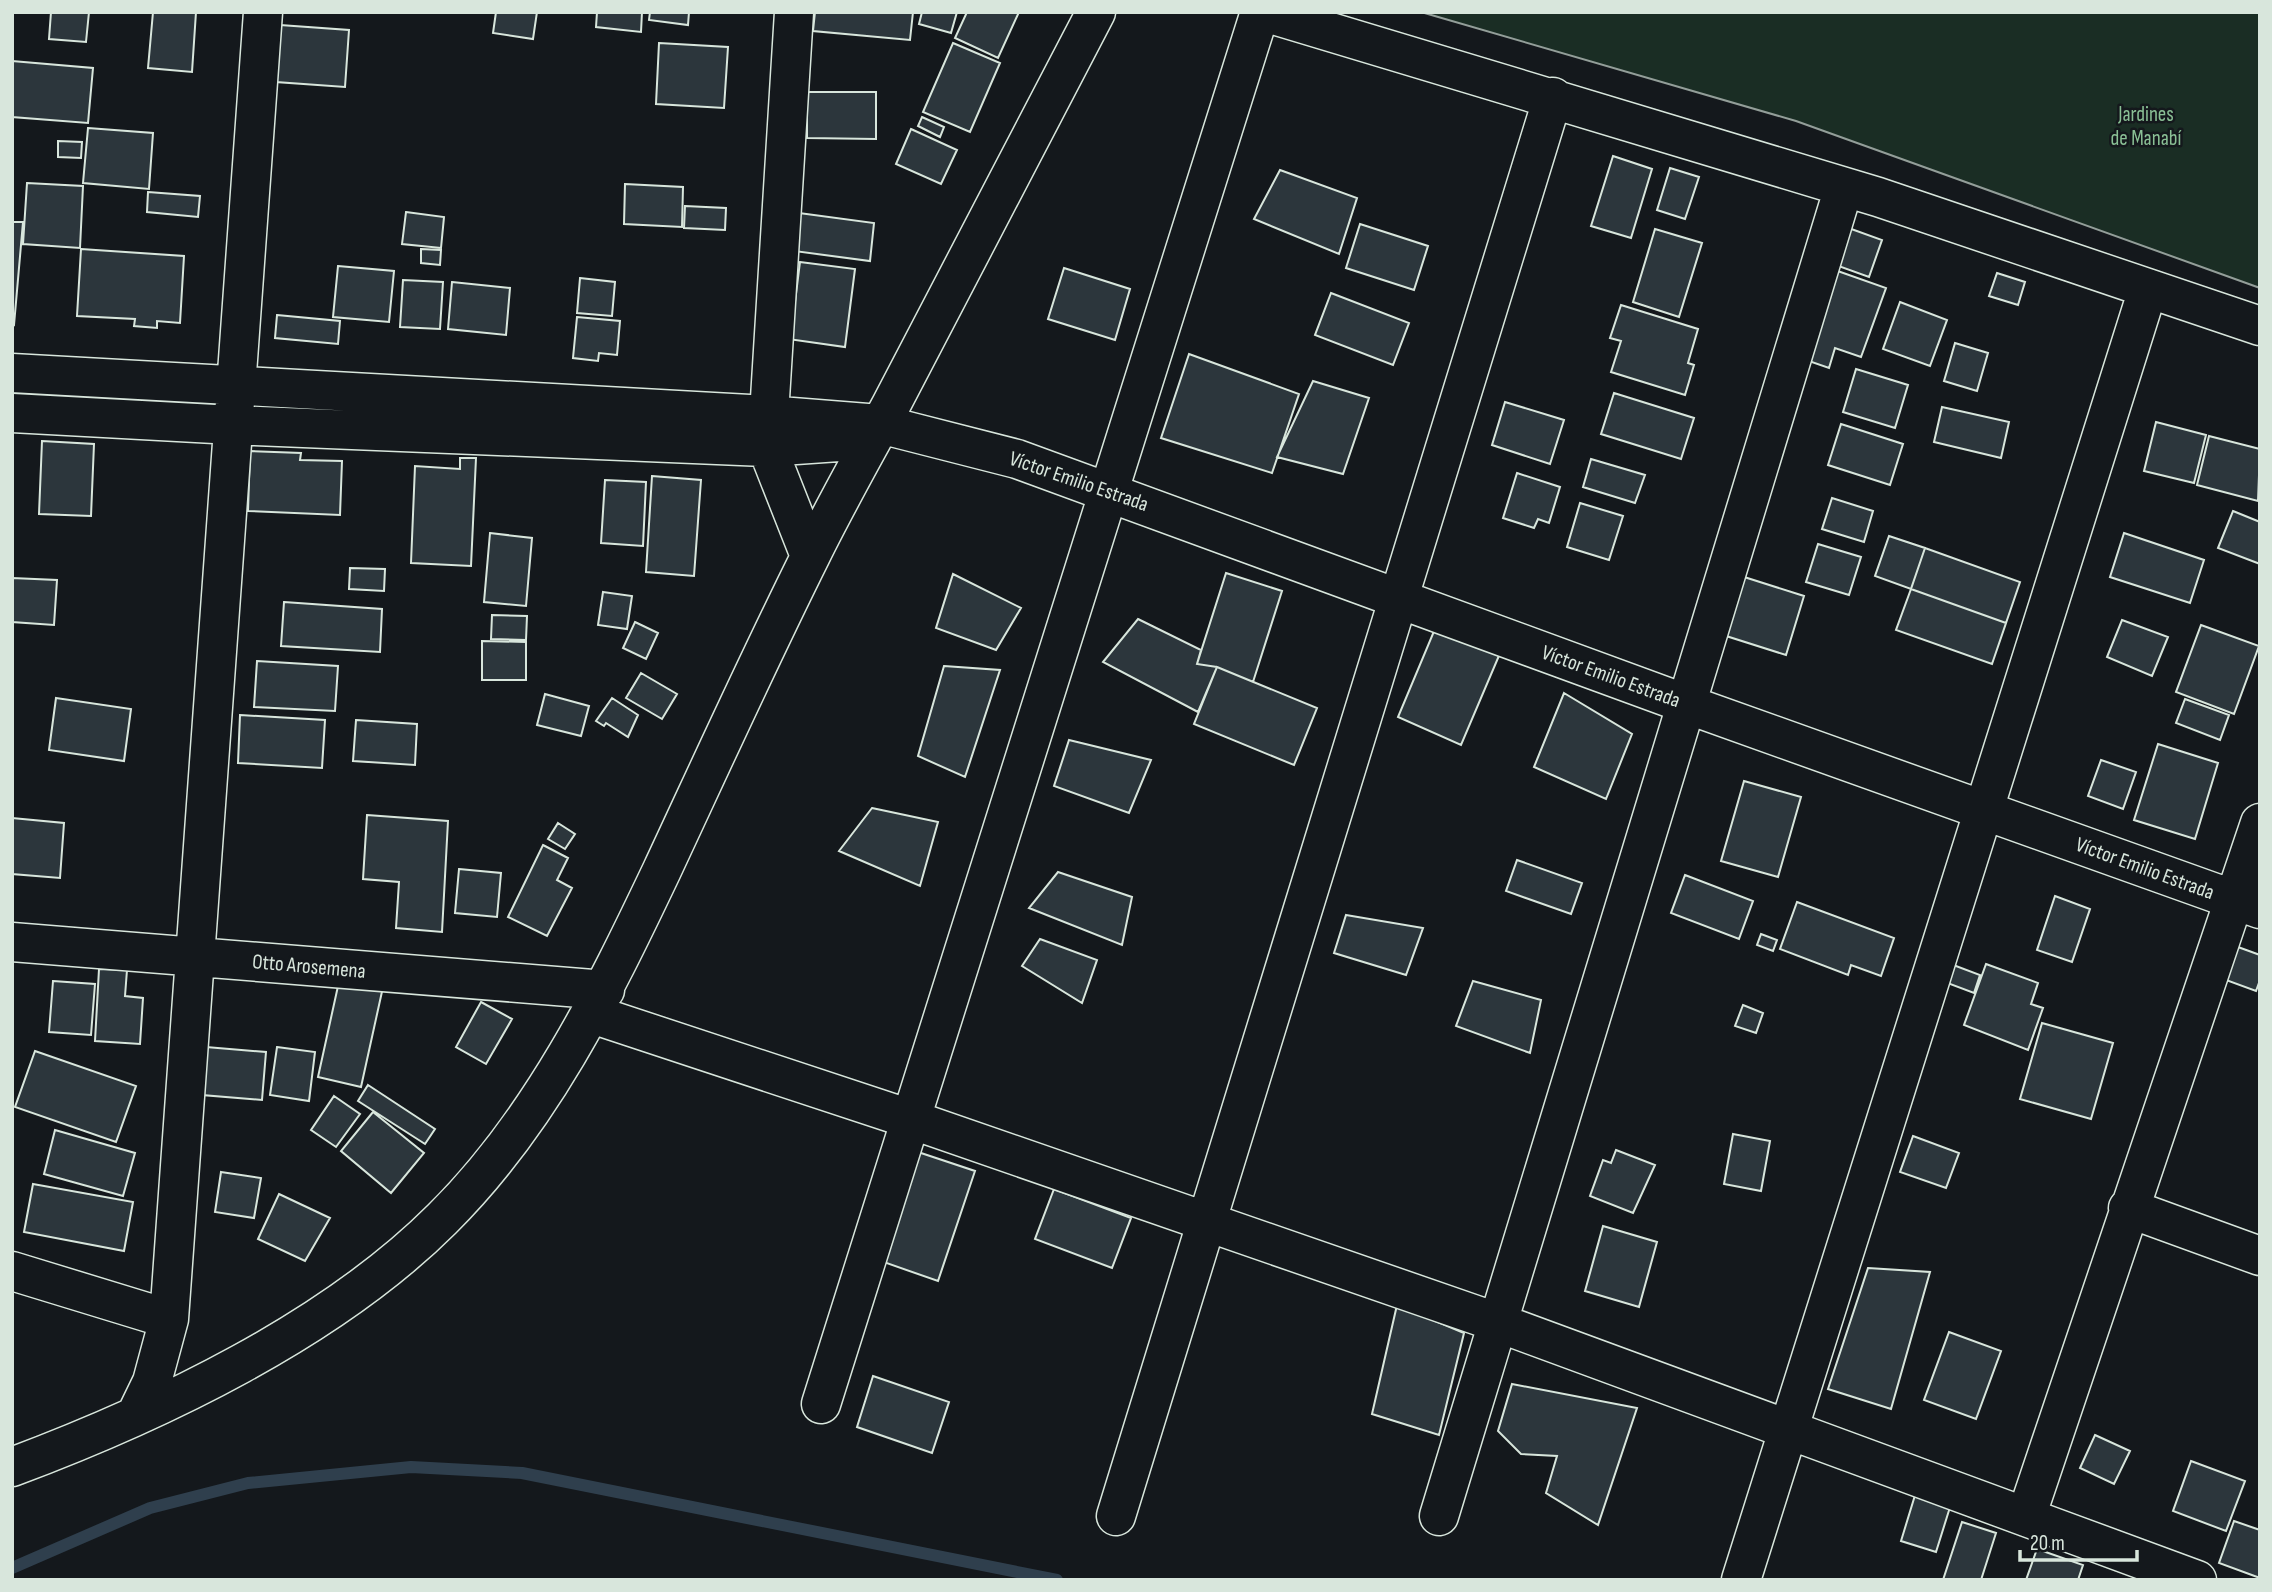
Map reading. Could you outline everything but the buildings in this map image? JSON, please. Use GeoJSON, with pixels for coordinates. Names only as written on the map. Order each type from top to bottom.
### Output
{"type":"FeatureCollection","features":[{"type":"Feature","properties":{"kind":"street"},"geometry":{"type":"LineString","coordinates":[[136,1415],[152,1382],[169,1319],[263,12]]}},
{"type":"Feature","properties":{"kind":"street"},"geometry":{"type":"LineString","coordinates":[[794,12],[767,431],[810,556]]}},
{"type":"Feature","properties":{"kind":"street"},"geometry":{"type":"LineString","coordinates":[[12,1467],[136,1415],[279,1341],[349,1298],[403,1257],[447,1215],[492,1163],[534,1107],[599,1002],[810,556],[1096,12]]}},
{"type":"Feature","properties":{"kind":"street"},"geometry":{"type":"LineString","coordinates":[[821,1404],[1262,12],[1553,97],[1844,187],[2260,326]]}},
{"type":"Feature","properties":{"kind":"street"},"geometry":{"type":"LineString","coordinates":[[1116,1516],[1396,597],[1553,97]]}},
{"type":"Feature","properties":{"kind":"street"},"geometry":{"type":"LineString","coordinates":[[1438,1516],[1689,705],[1844,187]]}},
{"type":"Feature","properties":{"kind":"street"},"geometry":{"type":"LineString","coordinates":[[1741,1580],[1986,811],[2148,289]]}},
{"type":"Feature","properties":{"kind":"street"},"geometry":{"type":"LineString","coordinates":[[12,373],[237,387],[767,431]]}},
{"type":"Feature","properties":{"kind":"street"},"geometry":{"type":"LineString","coordinates":[[12,413],[233,425],[767,431]]}},
{"type":"Feature","properties":{"kind":"street","name":"Víctor Emilio Estrada"},"geometry":{"type":"LineString","coordinates":[[767,431],[875,432],[908,439],[963,443],[1110,492],[1689,705],[2247,904]]}},
{"type":"Feature","properties":{"kind":"street"},"geometry":{"type":"LineString","coordinates":[[2026,1517],[2129,1209],[2247,904],[2260,823]]}},
{"type":"Feature","properties":{"kind":"street","name":"Otto Arosemena"},"geometry":{"type":"LineString","coordinates":[[12,942],[196,957],[599,1002],[910,1119],[1499,1323],[2197,1580]]}},
{"type":"Feature","properties":{"kind":"street"},"geometry":{"type":"LineString","coordinates":[[2129,1209],[2260,1256]]}},
{"type":"Feature","properties":{"kind":"street"},"geometry":{"type":"LineString","coordinates":[[12,1271],[169,1319]]}},
{"type":"Feature","properties":{"kind":"green space","name":"Jardines de Manabí"},"geometry":{"type":"Polygon","coordinates":[[[1421,12],[2260,12],[2260,288],[1796,121],[1421,12]]]}},
{"type":"Feature","properties":{"kind":"waterway"},"geometry":{"type":"LineString","coordinates":[[12,1568],[150,1508],[248,1483],[411,1467],[522,1473],[1057,1580]]}}]}
